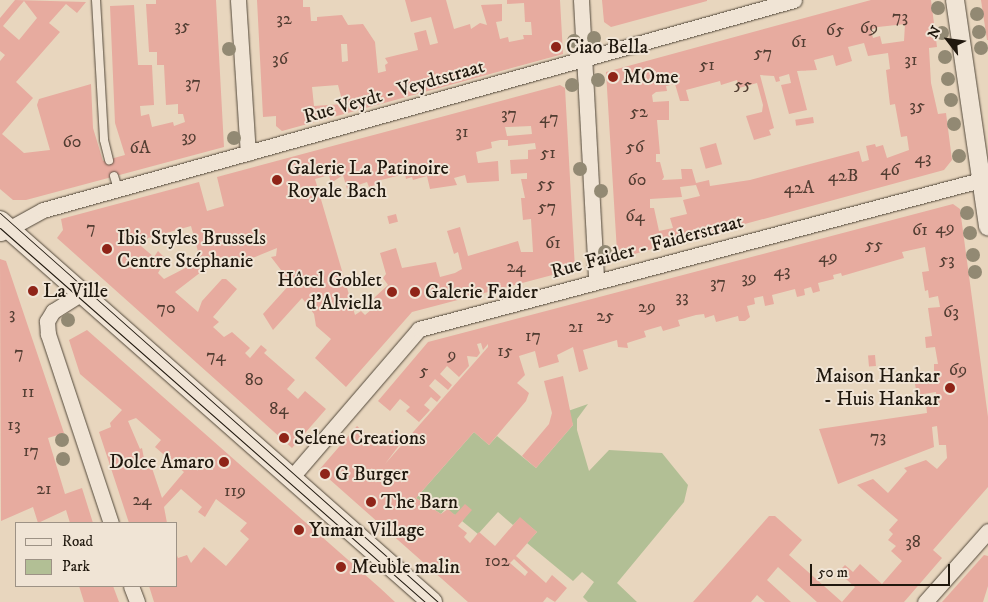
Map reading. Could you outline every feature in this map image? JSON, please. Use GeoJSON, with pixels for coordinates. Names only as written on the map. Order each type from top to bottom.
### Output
{"type":"FeatureCollection","features":[{"type":"Feature","properties":{"kind":"main road"},"geometry":{"type":"LineString","coordinates":[[3,228],[82,294],[432,602]]}},
{"type":"Feature","properties":{"kind":"street"},"geometry":{"type":"LineString","coordinates":[[238,0],[248,153]]}},
{"type":"Feature","properties":{"kind":"street"},"geometry":{"type":"LineString","coordinates":[[581,0],[596,280]]}},
{"type":"Feature","properties":{"kind":"street","name":"Rue Veydt - Veydtstraat"},"geometry":{"type":"LineString","coordinates":[[3,228],[43,210],[116,183],[248,153],[794,0]]}},
{"type":"Feature","properties":{"kind":"street"},"geometry":{"type":"LineString","coordinates":[[955,0],[985,179],[988,226]]}},
{"type":"Feature","properties":{"kind":"street","name":"Rue Faider - Faiderstraat"},"geometry":{"type":"LineString","coordinates":[[291,478],[419,330],[596,280],[985,179]]}},
{"type":"Feature","properties":{"kind":"street"},"geometry":{"type":"LineString","coordinates":[[82,294],[53,310],[47,321],[48,334],[111,522]]}},
{"type":"Feature","properties":{"kind":"street"},"geometry":{"type":"LineString","coordinates":[[925,602],[988,530]]}},
{"type":"Feature","properties":{"kind":"street"},"geometry":{"type":"LineString","coordinates":[[132,587],[137,602]]}},
{"type":"Feature","properties":{"kind":"lane"},"geometry":{"type":"LineString","coordinates":[[96,0],[104,140],[109,160]]}},
{"type":"Feature","properties":{"kind":"green space"},"geometry":{"type":"Polygon","coordinates":[[[588,404],[577,419],[577,430],[589,471],[609,450],[662,453],[688,485],[684,502],[617,583],[637,602],[588,602],[583,597],[594,582],[582,572],[573,581],[527,543],[537,532],[520,518],[513,525],[498,512],[478,534],[462,521],[471,510],[455,515],[445,509],[441,514],[416,498],[474,432],[489,445],[497,436],[536,468],[573,425],[568,411],[588,404]]]}},
{"type":"Feature","properties":{"kind":"building"},"geometry":{"type":"Polygon","coordinates":[[[15,0],[86,2],[77,13],[66,4],[49,23],[60,32],[16,82],[33,98],[2,134],[24,153],[50,150],[37,105],[39,99],[91,84],[93,128],[103,161],[125,155],[115,123],[110,6],[134,5],[138,65],[152,65],[154,105],[140,106],[141,116],[149,114],[152,127],[173,122],[174,126],[185,122],[183,114],[178,114],[178,104],[166,105],[164,65],[157,65],[157,52],[149,52],[146,4],[156,4],[156,0],[216,0],[224,147],[26,200],[13,200],[0,189],[0,61],[5,55],[0,51],[0,18],[15,0]],[[24,1],[3,26],[19,40],[37,18],[24,1]]]}},
{"type":"Feature","properties":{"kind":"building"},"geometry":{"type":"Polygon","coordinates":[[[257,0],[303,0],[303,7],[310,7],[311,21],[317,21],[317,17],[342,15],[348,25],[363,24],[375,42],[378,73],[386,71],[385,65],[388,63],[385,58],[418,50],[414,33],[426,30],[430,45],[438,43],[431,17],[411,22],[405,0],[446,0],[454,29],[470,24],[471,29],[480,23],[487,25],[481,5],[502,4],[502,21],[496,22],[500,39],[508,37],[509,42],[524,39],[523,35],[532,35],[531,22],[525,22],[524,3],[507,4],[507,0],[560,0],[563,54],[282,131],[276,126],[276,116],[263,117],[257,0]],[[341,44],[342,62],[348,61],[347,44],[341,44]],[[338,85],[312,87],[314,106],[343,104],[338,85]]]}},
{"type":"Feature","properties":{"kind":"building"},"geometry":{"type":"Polygon","coordinates":[[[602,0],[707,1],[611,27],[604,22],[602,0]]]}},
{"type":"Feature","properties":{"kind":"building"},"geometry":{"type":"Polygon","coordinates":[[[871,0],[931,0],[937,47],[929,48],[931,83],[938,114],[946,113],[952,160],[944,170],[664,246],[659,234],[659,247],[624,257],[617,252],[606,72],[871,0]],[[905,24],[878,27],[871,30],[873,38],[880,36],[882,44],[904,41],[905,24]],[[864,43],[848,47],[852,61],[836,66],[833,55],[814,60],[817,70],[797,71],[807,110],[789,114],[781,85],[791,83],[789,74],[779,77],[780,81],[776,82],[774,76],[760,75],[774,128],[769,130],[771,135],[754,140],[746,116],[762,112],[763,105],[757,83],[739,88],[737,80],[721,85],[720,81],[686,90],[689,101],[680,101],[675,84],[666,86],[667,91],[656,92],[652,95],[653,102],[669,101],[669,120],[657,120],[660,154],[656,154],[656,162],[660,162],[664,177],[662,180],[682,179],[681,169],[692,169],[696,183],[709,180],[710,186],[750,180],[859,151],[862,162],[869,160],[866,146],[875,144],[876,147],[883,145],[887,158],[909,150],[907,136],[901,137],[895,104],[890,105],[886,70],[890,69],[888,53],[868,56],[864,43]],[[696,185],[680,187],[682,197],[650,199],[650,208],[654,208],[659,231],[673,228],[670,218],[687,214],[683,200],[700,196],[696,185]]]}},
{"type":"Feature","properties":{"kind":"building"},"geometry":{"type":"Polygon","coordinates":[[[981,0],[988,0],[988,40],[987,40],[981,0]]]}},
{"type":"Feature","properties":{"kind":"building"},"geometry":{"type":"Polygon","coordinates":[[[560,85],[565,88],[575,269],[412,312],[346,387],[315,358],[331,339],[316,326],[314,314],[302,298],[273,330],[263,314],[291,283],[271,257],[276,256],[277,248],[228,268],[224,260],[202,266],[191,226],[148,238],[141,246],[154,257],[158,251],[166,259],[158,273],[164,279],[197,262],[201,272],[175,292],[198,312],[202,301],[222,279],[226,279],[237,289],[213,317],[219,322],[213,327],[224,337],[232,332],[250,348],[245,353],[250,358],[261,345],[267,350],[264,353],[295,380],[287,389],[298,399],[305,391],[326,409],[292,448],[57,238],[63,230],[61,219],[199,182],[207,211],[224,206],[217,177],[560,85]],[[531,126],[505,127],[507,136],[532,134],[531,126]],[[508,140],[491,142],[492,148],[476,152],[478,163],[498,161],[499,181],[467,183],[465,175],[454,178],[457,185],[430,189],[427,176],[413,180],[412,177],[406,179],[405,174],[377,181],[378,184],[369,187],[367,182],[347,189],[343,175],[331,183],[329,175],[315,179],[355,315],[361,311],[365,315],[371,310],[375,297],[388,285],[383,278],[386,274],[380,253],[396,248],[402,268],[436,262],[440,277],[455,273],[462,269],[458,252],[454,254],[447,231],[460,227],[468,256],[518,241],[521,252],[533,252],[531,219],[523,220],[521,198],[525,198],[521,179],[527,179],[527,173],[511,174],[510,160],[528,159],[528,150],[536,149],[535,143],[508,146],[508,140]]]}},
{"type":"Feature","properties":{"kind":"building"},"geometry":{"type":"Polygon","coordinates":[[[813,117],[814,123],[796,126],[795,120],[813,117]]]}},
{"type":"Feature","properties":{"kind":"building"},"geometry":{"type":"Polygon","coordinates":[[[716,143],[722,164],[706,169],[700,148],[716,143]]]}},
{"type":"Feature","properties":{"kind":"building"},"geometry":{"type":"Polygon","coordinates":[[[953,204],[960,209],[988,417],[988,487],[933,550],[942,558],[904,602],[842,602],[855,587],[838,572],[845,565],[853,572],[860,564],[882,584],[902,561],[891,551],[896,546],[888,540],[893,534],[889,530],[898,520],[857,485],[873,479],[888,493],[907,471],[904,468],[926,460],[937,469],[947,458],[946,445],[939,445],[937,426],[932,427],[934,447],[838,484],[819,429],[927,413],[926,404],[937,403],[936,392],[917,395],[915,384],[934,381],[934,364],[938,364],[935,347],[926,348],[925,337],[932,336],[928,308],[940,307],[938,296],[929,298],[928,290],[925,291],[922,272],[929,271],[925,247],[902,252],[904,258],[842,276],[841,273],[833,275],[834,279],[818,283],[820,291],[813,293],[811,287],[804,289],[805,295],[797,297],[795,289],[772,295],[774,304],[765,306],[763,296],[754,298],[755,304],[747,306],[750,317],[745,321],[739,321],[738,316],[716,322],[714,315],[705,318],[704,314],[696,315],[678,320],[680,326],[663,331],[661,326],[644,331],[646,337],[627,343],[628,348],[618,347],[617,340],[583,350],[588,369],[579,372],[573,347],[557,355],[559,362],[539,368],[535,351],[519,356],[525,375],[517,383],[529,393],[526,401],[489,445],[474,432],[416,498],[441,514],[448,509],[455,515],[465,504],[472,510],[458,526],[467,533],[464,537],[470,543],[479,532],[495,546],[520,517],[537,532],[516,556],[546,583],[552,575],[567,588],[555,602],[547,597],[543,602],[468,602],[319,470],[357,426],[379,446],[393,430],[404,439],[385,464],[488,347],[488,344],[483,350],[481,343],[477,344],[480,353],[477,357],[467,356],[469,366],[459,377],[447,366],[440,374],[452,385],[448,390],[435,379],[429,386],[441,397],[437,402],[431,397],[424,405],[430,410],[419,422],[406,411],[410,407],[400,399],[390,411],[378,401],[428,342],[953,204]],[[514,559],[510,563],[525,576],[528,572],[514,559]]]}},
{"type":"Feature","properties":{"kind":"building"},"geometry":{"type":"Polygon","coordinates":[[[396,214],[398,222],[389,224],[387,216],[396,214]]]}},
{"type":"Feature","properties":{"kind":"building"},"geometry":{"type":"Polygon","coordinates":[[[0,259],[6,261],[64,433],[48,438],[65,494],[82,488],[93,522],[70,522],[66,510],[38,522],[33,507],[1,521],[0,259]]]}},
{"type":"Feature","properties":{"kind":"building"},"geometry":{"type":"Polygon","coordinates":[[[87,330],[395,602],[154,602],[149,587],[178,587],[178,558],[187,555],[191,563],[204,547],[226,566],[249,539],[240,531],[247,523],[216,499],[205,517],[198,512],[202,507],[181,489],[164,507],[167,522],[129,522],[99,432],[111,427],[110,423],[122,410],[80,374],[69,340],[87,330]],[[136,418],[128,421],[140,449],[142,448],[145,464],[150,462],[162,498],[184,472],[155,447],[161,440],[136,418]]]}},
{"type":"Feature","properties":{"kind":"building"},"geometry":{"type":"Polygon","coordinates":[[[875,355],[876,366],[869,367],[868,356],[875,355]]]}},
{"type":"Feature","properties":{"kind":"building"},"geometry":{"type":"Polygon","coordinates":[[[563,376],[573,425],[536,468],[522,456],[549,424],[552,413],[544,381],[563,376]]]}},
{"type":"Feature","properties":{"kind":"building"},"geometry":{"type":"Polygon","coordinates":[[[769,516],[775,516],[802,540],[789,555],[842,602],[817,602],[778,567],[767,580],[791,602],[765,602],[757,595],[751,602],[693,602],[769,516]]]}},
{"type":"Feature","properties":{"kind":"building"},"geometry":{"type":"Polygon","coordinates":[[[984,555],[988,556],[988,586],[983,602],[942,602],[984,555]]]}},
{"type":"Feature","properties":{"kind":"building"},"geometry":{"type":"Polygon","coordinates":[[[79,587],[113,587],[119,602],[84,602],[79,587]]]}},
{"type":"Feature","properties":{"kind":"tram line"},"geometry":{"type":"LineString","coordinates":[[0,213],[438,602]]}},
{"type":"Feature","properties":{"kind":"tram line"},"geometry":{"type":"LineString","coordinates":[[0,228],[425,602]]}},
{"type":"Feature","properties":{"kind":"place","name":"Ciao Bella"},"geometry":{"type":"Point","coordinates":[556,47]}},
{"type":"Feature","properties":{"kind":"place","name":"MOme"},"geometry":{"type":"Point","coordinates":[613,77]}},
{"type":"Feature","properties":{"kind":"place","name":"Galerie La Patinoire Royale Bach"},"geometry":{"type":"Point","coordinates":[277,180]}},
{"type":"Feature","properties":{"kind":"place","name":"Ibis Styles Brussels Centre Stéphanie"},"geometry":{"type":"Point","coordinates":[107,249]}},
{"type":"Feature","properties":{"kind":"place","name":"La Ville"},"geometry":{"type":"Point","coordinates":[33,291]}},
{"type":"Feature","properties":{"kind":"place","name":"Hôtel Goblet d'Alviella"},"geometry":{"type":"Point","coordinates":[392,292]}},
{"type":"Feature","properties":{"kind":"place","name":"Galerie Faider"},"geometry":{"type":"Point","coordinates":[415,292]}},
{"type":"Feature","properties":{"kind":"place","name":"Maison Hankar - Huis Hankar"},"geometry":{"type":"Point","coordinates":[950,388]}},
{"type":"Feature","properties":{"kind":"place","name":"Selene Creations"},"geometry":{"type":"Point","coordinates":[284,438]}},
{"type":"Feature","properties":{"kind":"place","name":"Dolce Amaro"},"geometry":{"type":"Point","coordinates":[224,462]}},
{"type":"Feature","properties":{"kind":"place","name":"G Burger"},"geometry":{"type":"Point","coordinates":[325,474]}},
{"type":"Feature","properties":{"kind":"place","name":"The Barn"},"geometry":{"type":"Point","coordinates":[371,502]}},
{"type":"Feature","properties":{"kind":"place","name":"Yuman Village"},"geometry":{"type":"Point","coordinates":[299,530]}},
{"type":"Feature","properties":{"kind":"place","name":"Meuble malin"},"geometry":{"type":"Point","coordinates":[341,567]}}]}
